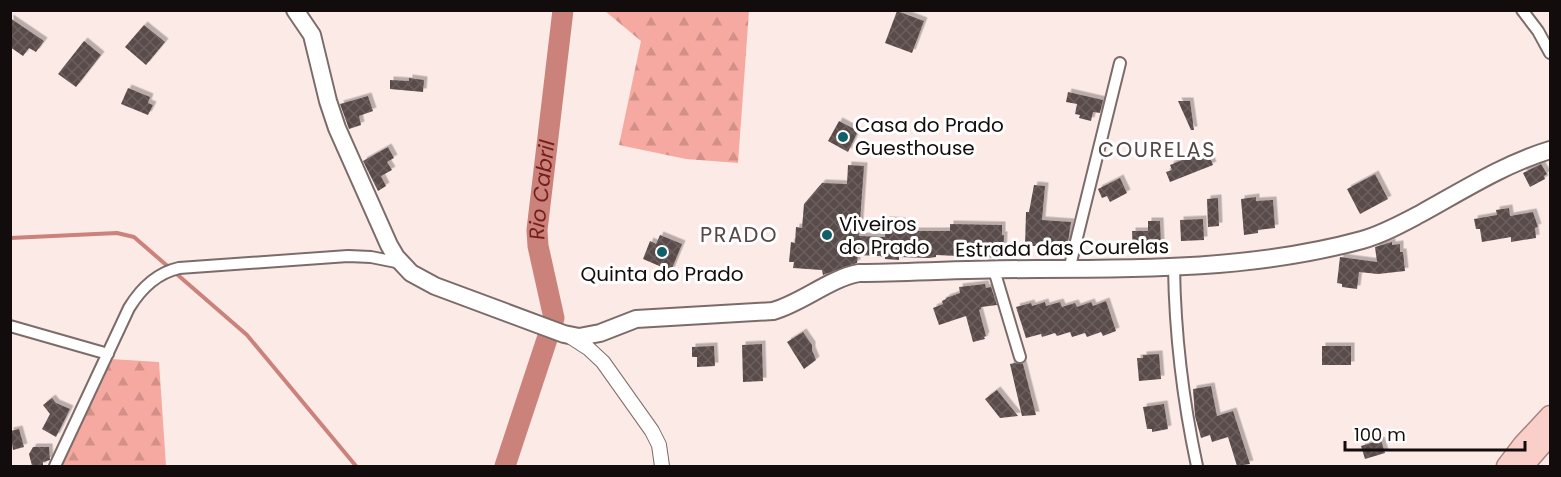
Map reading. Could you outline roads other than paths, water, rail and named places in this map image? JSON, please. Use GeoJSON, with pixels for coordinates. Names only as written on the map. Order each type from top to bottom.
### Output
{"type":"FeatureCollection","features":[{"type":"Feature","properties":{"kind":"highway"},"geometry":{"type":"LineString","coordinates":[[1506,466],[1522,445],[1551,415]]}},
{"type":"Feature","properties":{"kind":"highway"},"geometry":{"type":"LineString","coordinates":[[1524,466],[1551,436]]}},
{"type":"Feature","properties":{"kind":"main road"},"geometry":{"type":"LineString","coordinates":[[295,10],[312,35],[337,128],[386,238],[401,263]]}},
{"type":"Feature","properties":{"kind":"main road","name":"Estrada das Courelas"},"geometry":{"type":"LineString","coordinates":[[401,263],[416,277],[435,286],[568,335],[597,350],[619,325],[640,318],[773,311],[856,274],[1174,267],[1307,254],[1365,239],[1399,225],[1521,160],[1551,150]]}},
{"type":"Feature","properties":{"kind":"street"},"geometry":{"type":"LineString","coordinates":[[1522,10],[1551,53]]}},
{"type":"Feature","properties":{"kind":"street"},"geometry":{"type":"LineString","coordinates":[[1069,270],[1120,63]]}},
{"type":"Feature","properties":{"kind":"street"},"geometry":{"type":"LineString","coordinates":[[55,466],[135,298],[165,272],[183,268],[348,256],[371,257],[401,263]]}},
{"type":"Feature","properties":{"kind":"street"},"geometry":{"type":"LineString","coordinates":[[1174,267],[1175,311],[1184,390],[1189,432],[1197,466]]}},
{"type":"Feature","properties":{"kind":"street"},"geometry":{"type":"LineString","coordinates":[[994,270],[1020,357]]}},
{"type":"Feature","properties":{"kind":"street"},"geometry":{"type":"LineString","coordinates":[[10,326],[108,354]]}},
{"type":"Feature","properties":{"kind":"street"},"geometry":{"type":"LineString","coordinates":[[597,350],[656,438],[662,466]]}},
{"type":"Feature","properties":{"kind":"waterway","name":"Rio Cabril"},"geometry":{"type":"LineString","coordinates":[[505,466],[554,318],[538,246],[537,230],[563,10]]}},
{"type":"Feature","properties":{"kind":"waterway"},"geometry":{"type":"LineString","coordinates":[[10,238],[117,233],[134,237],[247,335],[356,466]]}},
{"type":"Feature","properties":{"kind":"place","name":"Casa do Prado Guesthouse"},"geometry":{"type":"Point","coordinates":[843,137]}},
{"type":"Feature","properties":{"kind":"place","name":"Viveiros do Prado"},"geometry":{"type":"Point","coordinates":[827,235]}},
{"type":"Feature","properties":{"kind":"place","name":"Quinta do Prado"},"geometry":{"type":"Point","coordinates":[662,252]}},
{"type":"Feature","properties":{"kind":"district","name":"COURELAS"},"geometry":{"type":"Point","coordinates":[1157,150]}},
{"type":"Feature","properties":{"kind":"district","name":"PRADO"},"geometry":{"type":"Point","coordinates":[739,235]}}]}
